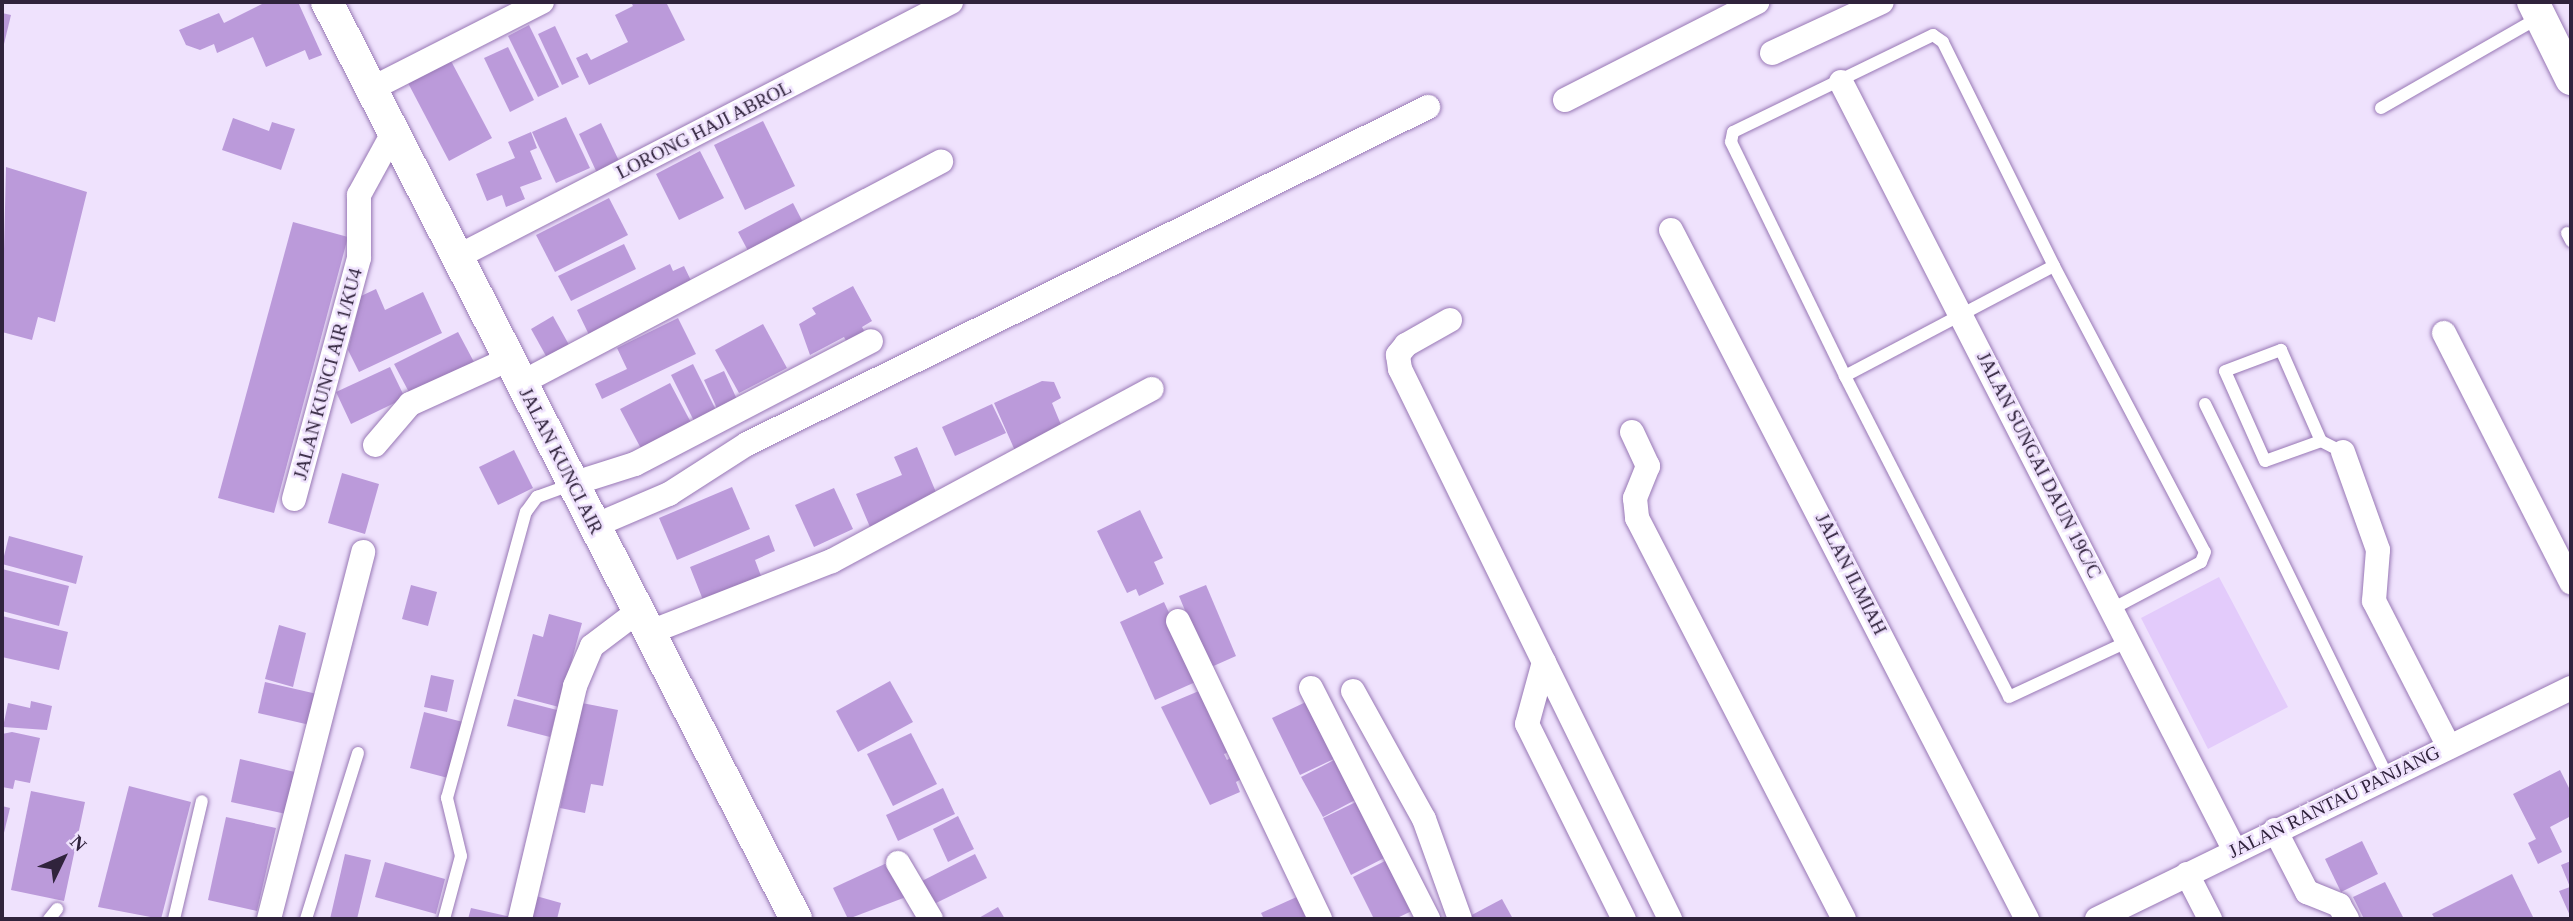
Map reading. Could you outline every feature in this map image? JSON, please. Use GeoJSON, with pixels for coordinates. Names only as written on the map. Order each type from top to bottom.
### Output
{"type":"FeatureCollection","features":[{"type":"Feature","properties":{"kind":"street","name":"JALAN KUNCI AIR"},"geometry":{"type":"LineString","coordinates":[[327,2],[380,84],[393,133],[466,253],[525,374],[583,481],[796,919]]}},
{"type":"Feature","properties":{"kind":"street"},"geometry":{"type":"LineString","coordinates":[[380,84],[542,2]]}},
{"type":"Feature","properties":{"kind":"street","name":"LORONG HAJI ABROL"},"geometry":{"type":"LineString","coordinates":[[466,253],[951,2]]}},
{"type":"Feature","properties":{"kind":"street"},"geometry":{"type":"LineString","coordinates":[[1564,100],[1757,2]]}},
{"type":"Feature","properties":{"kind":"street"},"geometry":{"type":"LineString","coordinates":[[1772,53],[1882,2]]}},
{"type":"Feature","properties":{"kind":"street"},"geometry":{"type":"LineString","coordinates":[[2540,9],[2571,79]]}},
{"type":"Feature","properties":{"kind":"street","name":"JALAN SUNGAI DAUN 19C/C"},"geometry":{"type":"LineString","coordinates":[[1841,82],[1962,313],[2234,849]]}},
{"type":"Feature","properties":{"kind":"street"},"geometry":{"type":"LineString","coordinates":[[604,522],[669,494],[747,444],[1428,107]]}},
{"type":"Feature","properties":{"kind":"street","name":"JALAN KUNCI AIR 1/KU4"},"geometry":{"type":"LineString","coordinates":[[294,499],[359,258],[359,195],[393,133]]}},
{"type":"Feature","properties":{"kind":"street"},"geometry":{"type":"LineString","coordinates":[[376,445],[410,404],[525,374],[941,162]]}},
{"type":"Feature","properties":{"kind":"street","name":"JALAN ILMIAH"},"geometry":{"type":"LineString","coordinates":[[1671,230],[2027,919]]}},
{"type":"Feature","properties":{"kind":"street"},"geometry":{"type":"LineString","coordinates":[[1450,320],[1406,345],[1398,355],[1400,369],[1670,919]]}},
{"type":"Feature","properties":{"kind":"street"},"geometry":{"type":"LineString","coordinates":[[2444,333],[2571,582]]}},
{"type":"Feature","properties":{"kind":"street"},"geometry":{"type":"LineString","coordinates":[[583,481],[635,464],[871,341]]}},
{"type":"Feature","properties":{"kind":"street"},"geometry":{"type":"LineString","coordinates":[[520,919],[575,686],[592,646],[832,561],[1153,389]]}},
{"type":"Feature","properties":{"kind":"street"},"geometry":{"type":"LineString","coordinates":[[1632,432],[1647,466],[1634,498],[1637,518],[1843,919]]}},
{"type":"Feature","properties":{"kind":"street"},"geometry":{"type":"LineString","coordinates":[[2343,452],[2378,550],[2374,601],[2449,747]]}},
{"type":"Feature","properties":{"kind":"street"},"geometry":{"type":"LineString","coordinates":[[269,919],[363,552]]}},
{"type":"Feature","properties":{"kind":"street"},"geometry":{"type":"LineString","coordinates":[[1178,621],[1320,919]]}},
{"type":"Feature","properties":{"kind":"street"},"geometry":{"type":"LineString","coordinates":[[1544,662],[1527,724],[1624,919]]}},
{"type":"Feature","properties":{"kind":"street"},"geometry":{"type":"LineString","coordinates":[[1311,688],[1428,919]]}},
{"type":"Feature","properties":{"kind":"street","name":"JALAN RANTAU PANJANG"},"geometry":{"type":"LineString","coordinates":[[2097,919],[2234,849],[2571,688]]}},
{"type":"Feature","properties":{"kind":"street"},"geometry":{"type":"LineString","coordinates":[[1353,691],[1424,819],[1461,919]]}},
{"type":"Feature","properties":{"kind":"street"},"geometry":{"type":"LineString","coordinates":[[2275,830],[2307,892],[2339,905],[2347,919]]}},
{"type":"Feature","properties":{"kind":"street"},"geometry":{"type":"LineString","coordinates":[[898,863],[931,919]]}},
{"type":"Feature","properties":{"kind":"street"},"geometry":{"type":"LineString","coordinates":[[2187,874],[2210,919]]}},
{"type":"Feature","properties":{"kind":"lane"},"geometry":{"type":"LineString","coordinates":[[2381,108],[2540,9]]}},
{"type":"Feature","properties":{"kind":"lane"},"geometry":{"type":"LineString","coordinates":[[2112,608],[2201,562],[2205,552],[2054,266],[1940,37],[1933,34],[1731,136],[1845,376],[2009,697],[2129,641]]}},
{"type":"Feature","properties":{"kind":"lane"},"geometry":{"type":"LineString","coordinates":[[1845,376],[2054,266]]}},
{"type":"Feature","properties":{"kind":"lane"},"geometry":{"type":"LineString","coordinates":[[2321,441],[2265,461],[2225,371],[2281,349],[2321,441],[2343,452]]}},
{"type":"Feature","properties":{"kind":"lane"},"geometry":{"type":"LineString","coordinates":[[2204,404],[2387,776]]}},
{"type":"Feature","properties":{"kind":"lane"},"geometry":{"type":"LineString","coordinates":[[444,919],[461,856],[447,798],[526,512],[537,497],[583,481]]}},
{"type":"Feature","properties":{"kind":"lane"},"geometry":{"type":"LineString","coordinates":[[306,919],[358,753]]}},
{"type":"Feature","properties":{"kind":"lane"},"geometry":{"type":"LineString","coordinates":[[174,919],[202,801]]}},
{"type":"Feature","properties":{"kind":"shaded area"},"geometry":{"type":"Polygon","coordinates":[[[2219,577],[2288,707],[2208,749],[2141,618],[2219,577]]]}},
{"type":"Feature","properties":{"kind":"building"},"geometry":{"type":"Polygon","coordinates":[[[266,2],[298,2],[322,55],[309,60],[305,50],[266,67],[253,37],[217,53],[214,44],[200,50],[186,45],[179,30],[219,13],[224,23],[266,2]]]}},
{"type":"Feature","properties":{"kind":"building"},"geometry":{"type":"Polygon","coordinates":[[[631,2],[666,2],[685,40],[589,85],[576,58],[587,53],[591,60],[628,42],[615,15],[633,6],[631,2]]]}},
{"type":"Feature","properties":{"kind":"building"},"geometry":{"type":"Polygon","coordinates":[[[2,13],[11,15],[4,44],[2,43],[2,13]]]}},
{"type":"Feature","properties":{"kind":"building"},"geometry":{"type":"Polygon","coordinates":[[[529,25],[559,87],[538,97],[508,36],[529,25]]]}},
{"type":"Feature","properties":{"kind":"building"},"geometry":{"type":"Polygon","coordinates":[[[555,26],[579,77],[562,85],[538,34],[555,26]]]}},
{"type":"Feature","properties":{"kind":"building"},"geometry":{"type":"Polygon","coordinates":[[[508,47],[534,100],[510,112],[484,58],[508,47]]]}},
{"type":"Feature","properties":{"kind":"building"},"geometry":{"type":"Polygon","coordinates":[[[451,61],[492,138],[449,161],[408,83],[451,61]]]}},
{"type":"Feature","properties":{"kind":"building"},"geometry":{"type":"Polygon","coordinates":[[[566,117],[590,168],[556,183],[532,132],[566,117]]]}},
{"type":"Feature","properties":{"kind":"building"},"geometry":{"type":"Polygon","coordinates":[[[233,118],[269,131],[272,122],[295,129],[281,170],[222,150],[233,118]]]}},
{"type":"Feature","properties":{"kind":"building"},"geometry":{"type":"Polygon","coordinates":[[[763,121],[795,186],[745,210],[714,145],[763,121]]]}},
{"type":"Feature","properties":{"kind":"building"},"geometry":{"type":"Polygon","coordinates":[[[601,123],[620,163],[597,173],[579,134],[601,123]]]}},
{"type":"Feature","properties":{"kind":"building"},"geometry":{"type":"Polygon","coordinates":[[[531,132],[537,148],[530,151],[542,179],[520,187],[525,199],[506,207],[502,195],[487,201],[476,174],[515,158],[508,142],[531,132]]]}},
{"type":"Feature","properties":{"kind":"building"},"geometry":{"type":"Polygon","coordinates":[[[700,151],[724,198],[679,220],[656,174],[700,151]]]}},
{"type":"Feature","properties":{"kind":"building"},"geometry":{"type":"Polygon","coordinates":[[[6,167],[87,192],[55,322],[38,317],[32,340],[2,332],[6,167]]]}},
{"type":"Feature","properties":{"kind":"building"},"geometry":{"type":"Polygon","coordinates":[[[609,198],[628,235],[555,272],[536,235],[609,198]]]}},
{"type":"Feature","properties":{"kind":"building"},"geometry":{"type":"Polygon","coordinates":[[[793,203],[808,232],[753,260],[738,232],[793,203]]]}},
{"type":"Feature","properties":{"kind":"building"},"geometry":{"type":"Polygon","coordinates":[[[293,222],[348,237],[274,513],[218,498],[293,222]]]}},
{"type":"Feature","properties":{"kind":"building"},"geometry":{"type":"Polygon","coordinates":[[[624,244],[636,269],[571,301],[558,276],[624,244]]]}},
{"type":"Feature","properties":{"kind":"building"},"geometry":{"type":"Polygon","coordinates":[[[670,264],[673,271],[684,266],[695,289],[592,341],[577,310],[670,264]]]}},
{"type":"Feature","properties":{"kind":"building"},"geometry":{"type":"Polygon","coordinates":[[[853,286],[872,321],[862,327],[866,334],[848,344],[844,337],[810,355],[799,324],[816,314],[812,308],[853,286]]]}},
{"type":"Feature","properties":{"kind":"building"},"geometry":{"type":"Polygon","coordinates":[[[376,289],[385,310],[423,292],[442,333],[359,372],[348,350],[361,296],[376,289]]]}},
{"type":"Feature","properties":{"kind":"building"},"geometry":{"type":"Polygon","coordinates":[[[553,316],[573,352],[551,365],[531,329],[553,316]]]}},
{"type":"Feature","properties":{"kind":"building"},"geometry":{"type":"Polygon","coordinates":[[[678,318],[696,354],[602,399],[595,384],[627,369],[617,348],[678,318]]]}},
{"type":"Feature","properties":{"kind":"building"},"geometry":{"type":"Polygon","coordinates":[[[763,324],[787,368],[739,393],[715,350],[763,324]]]}},
{"type":"Feature","properties":{"kind":"building"},"geometry":{"type":"Polygon","coordinates":[[[458,332],[474,362],[410,394],[394,364],[458,332]]]}},
{"type":"Feature","properties":{"kind":"building"},"geometry":{"type":"Polygon","coordinates":[[[693,364],[720,418],[698,429],[671,375],[693,364]]]}},
{"type":"Feature","properties":{"kind":"building"},"geometry":{"type":"Polygon","coordinates":[[[390,367],[405,398],[351,424],[336,392],[390,367]]]}},
{"type":"Feature","properties":{"kind":"building"},"geometry":{"type":"Polygon","coordinates":[[[724,371],[740,406],[720,415],[704,380],[724,371]]]}},
{"type":"Feature","properties":{"kind":"building"},"geometry":{"type":"Polygon","coordinates":[[[1042,381],[1054,382],[1061,398],[1052,403],[1064,432],[1016,453],[994,403],[1042,381]]]}},
{"type":"Feature","properties":{"kind":"building"},"geometry":{"type":"Polygon","coordinates":[[[670,383],[695,430],[645,456],[620,409],[670,383]]]}},
{"type":"Feature","properties":{"kind":"building"},"geometry":{"type":"Polygon","coordinates":[[[992,404],[1006,433],[955,456],[942,427],[992,404]]]}},
{"type":"Feature","properties":{"kind":"building"},"geometry":{"type":"Polygon","coordinates":[[[917,447],[938,497],[870,527],[856,494],[902,475],[894,457],[917,447]]]}},
{"type":"Feature","properties":{"kind":"building"},"geometry":{"type":"Polygon","coordinates":[[[514,450],[533,488],[498,505],[479,467],[514,450]]]}},
{"type":"Feature","properties":{"kind":"building"},"geometry":{"type":"Polygon","coordinates":[[[342,473],[379,484],[365,534],[328,523],[342,473]]]}},
{"type":"Feature","properties":{"kind":"building"},"geometry":{"type":"Polygon","coordinates":[[[732,487],[750,529],[677,560],[659,518],[732,487]]]}},
{"type":"Feature","properties":{"kind":"building"},"geometry":{"type":"Polygon","coordinates":[[[834,488],[853,529],[814,547],[795,505],[834,488]]]}},
{"type":"Feature","properties":{"kind":"building"},"geometry":{"type":"Polygon","coordinates":[[[1140,510],[1163,558],[1154,562],[1164,584],[1139,596],[1136,589],[1127,593],[1097,531],[1140,510]]]}},
{"type":"Feature","properties":{"kind":"building"},"geometry":{"type":"Polygon","coordinates":[[[769,535],[775,551],[755,560],[761,576],[703,600],[690,567],[769,535]]]}},
{"type":"Feature","properties":{"kind":"building"},"geometry":{"type":"Polygon","coordinates":[[[9,536],[83,556],[76,584],[2,564],[9,536]]]}},
{"type":"Feature","properties":{"kind":"building"},"geometry":{"type":"Polygon","coordinates":[[[2,569],[69,586],[59,626],[2,611],[2,569]]]}},
{"type":"Feature","properties":{"kind":"building"},"geometry":{"type":"Polygon","coordinates":[[[411,585],[437,592],[428,626],[402,619],[411,585]]]}},
{"type":"Feature","properties":{"kind":"building"},"geometry":{"type":"Polygon","coordinates":[[[1206,585],[1236,656],[1209,668],[1179,596],[1206,585]]]}},
{"type":"Feature","properties":{"kind":"building"},"geometry":{"type":"Polygon","coordinates":[[[1164,602],[1200,680],[1155,700],[1120,622],[1164,602]]]}},
{"type":"Feature","properties":{"kind":"building"},"geometry":{"type":"Polygon","coordinates":[[[549,614],[582,623],[559,707],[517,696],[533,634],[543,637],[549,614]]]}},
{"type":"Feature","properties":{"kind":"building"},"geometry":{"type":"Polygon","coordinates":[[[2,616],[68,632],[59,670],[2,657],[2,616]]]}},
{"type":"Feature","properties":{"kind":"building"},"geometry":{"type":"Polygon","coordinates":[[[279,625],[306,633],[293,687],[265,679],[279,625]]]}},
{"type":"Feature","properties":{"kind":"building"},"geometry":{"type":"Polygon","coordinates":[[[431,675],[454,680],[447,712],[424,707],[431,675]]]}},
{"type":"Feature","properties":{"kind":"building"},"geometry":{"type":"Polygon","coordinates":[[[890,681],[913,722],[858,752],[836,711],[890,681]]]}},
{"type":"Feature","properties":{"kind":"building"},"geometry":{"type":"Polygon","coordinates":[[[265,682],[317,694],[310,725],[258,713],[265,682]]]}},
{"type":"Feature","properties":{"kind":"building"},"geometry":{"type":"Polygon","coordinates":[[[1206,688],[1232,751],[1224,754],[1227,760],[1234,756],[1243,778],[1236,782],[1240,792],[1210,805],[1161,707],[1206,688]]]}},
{"type":"Feature","properties":{"kind":"building"},"geometry":{"type":"Polygon","coordinates":[[[514,699],[557,710],[550,737],[507,726],[514,699]]]}},
{"type":"Feature","properties":{"kind":"building"},"geometry":{"type":"Polygon","coordinates":[[[31,701],[52,706],[47,730],[3,727],[8,703],[30,708],[31,701]]]}},
{"type":"Feature","properties":{"kind":"building"},"geometry":{"type":"Polygon","coordinates":[[[1308,701],[1336,758],[1300,775],[1272,718],[1308,701]]]}},
{"type":"Feature","properties":{"kind":"building"},"geometry":{"type":"Polygon","coordinates":[[[582,703],[618,710],[603,786],[591,784],[585,813],[560,808],[582,703]]]}},
{"type":"Feature","properties":{"kind":"building"},"geometry":{"type":"Polygon","coordinates":[[[424,712],[463,722],[448,778],[410,768],[424,712]]]}},
{"type":"Feature","properties":{"kind":"building"},"geometry":{"type":"Polygon","coordinates":[[[12,732],[40,738],[30,783],[15,780],[13,789],[2,787],[2,734],[12,732]]]}},
{"type":"Feature","properties":{"kind":"building"},"geometry":{"type":"Polygon","coordinates":[[[911,733],[937,784],[893,806],[867,754],[911,733]]]}},
{"type":"Feature","properties":{"kind":"building"},"geometry":{"type":"Polygon","coordinates":[[[1338,758],[1359,798],[1323,817],[1301,777],[1338,758]]]}},
{"type":"Feature","properties":{"kind":"building"},"geometry":{"type":"Polygon","coordinates":[[[240,759],[295,772],[286,814],[231,802],[240,759]]]}},
{"type":"Feature","properties":{"kind":"building"},"geometry":{"type":"Polygon","coordinates":[[[2560,770],[2571,792],[2571,816],[2550,827],[2562,852],[2538,864],[2528,843],[2536,839],[2513,794],[2560,770]]]}},
{"type":"Feature","properties":{"kind":"building"},"geometry":{"type":"Polygon","coordinates":[[[129,786],[191,802],[161,919],[98,907],[129,786]]]}},
{"type":"Feature","properties":{"kind":"building"},"geometry":{"type":"Polygon","coordinates":[[[943,788],[955,814],[898,841],[886,815],[943,788]]]}},
{"type":"Feature","properties":{"kind":"building"},"geometry":{"type":"Polygon","coordinates":[[[31,791],[85,802],[64,901],[11,890],[31,791]]]}},
{"type":"Feature","properties":{"kind":"building"},"geometry":{"type":"Polygon","coordinates":[[[1362,799],[1390,855],[1351,875],[1323,818],[1362,799]]]}},
{"type":"Feature","properties":{"kind":"building"},"geometry":{"type":"Polygon","coordinates":[[[2,806],[10,808],[3,837],[2,837],[2,806]]]}},
{"type":"Feature","properties":{"kind":"building"},"geometry":{"type":"Polygon","coordinates":[[[958,816],[974,849],[948,862],[933,829],[958,816]]]}},
{"type":"Feature","properties":{"kind":"building"},"geometry":{"type":"Polygon","coordinates":[[[226,817],[276,828],[257,911],[208,900],[226,817]]]}},
{"type":"Feature","properties":{"kind":"building"},"geometry":{"type":"Polygon","coordinates":[[[2362,841],[2378,874],[2341,892],[2325,859],[2362,841]]]}},
{"type":"Feature","properties":{"kind":"building"},"geometry":{"type":"Polygon","coordinates":[[[345,854],[371,860],[357,919],[330,919],[345,854]]]}},
{"type":"Feature","properties":{"kind":"building"},"geometry":{"type":"Polygon","coordinates":[[[975,854],[987,878],[930,906],[918,883],[975,854]]]}},
{"type":"Feature","properties":{"kind":"building"},"geometry":{"type":"Polygon","coordinates":[[[1393,857],[1418,908],[1395,919],[1374,919],[1353,877],[1393,857]]]}},
{"type":"Feature","properties":{"kind":"building"},"geometry":{"type":"Polygon","coordinates":[[[2571,861],[2571,918],[2559,891],[2570,887],[2561,865],[2571,861]]]}},
{"type":"Feature","properties":{"kind":"building"},"geometry":{"type":"Polygon","coordinates":[[[385,862],[445,879],[436,914],[375,897],[385,862]]]}},
{"type":"Feature","properties":{"kind":"building"},"geometry":{"type":"Polygon","coordinates":[[[889,862],[906,897],[848,919],[833,888],[889,862]]]}},
{"type":"Feature","properties":{"kind":"building"},"geometry":{"type":"Polygon","coordinates":[[[2512,874],[2534,919],[2435,919],[2432,914],[2512,874]]]}},
{"type":"Feature","properties":{"kind":"building"},"geometry":{"type":"Polygon","coordinates":[[[2385,882],[2404,919],[2364,919],[2353,897],[2385,882]]]}},
{"type":"Feature","properties":{"kind":"building"},"geometry":{"type":"Polygon","coordinates":[[[529,894],[561,903],[557,919],[528,919],[529,894]]]}},
{"type":"Feature","properties":{"kind":"building"},"geometry":{"type":"Polygon","coordinates":[[[1301,895],[1311,919],[1264,919],[1261,913],[1301,895]]]}},
{"type":"Feature","properties":{"kind":"building"},"geometry":{"type":"Polygon","coordinates":[[[1502,899],[1513,919],[1469,919],[1468,917],[1502,899]]]}},
{"type":"Feature","properties":{"kind":"building"},"geometry":{"type":"Polygon","coordinates":[[[998,907],[1005,919],[977,919],[998,907]]]}},
{"type":"Feature","properties":{"kind":"building"},"geometry":{"type":"Polygon","coordinates":[[[471,908],[515,918],[515,919],[468,919],[471,908]]]}}]}
